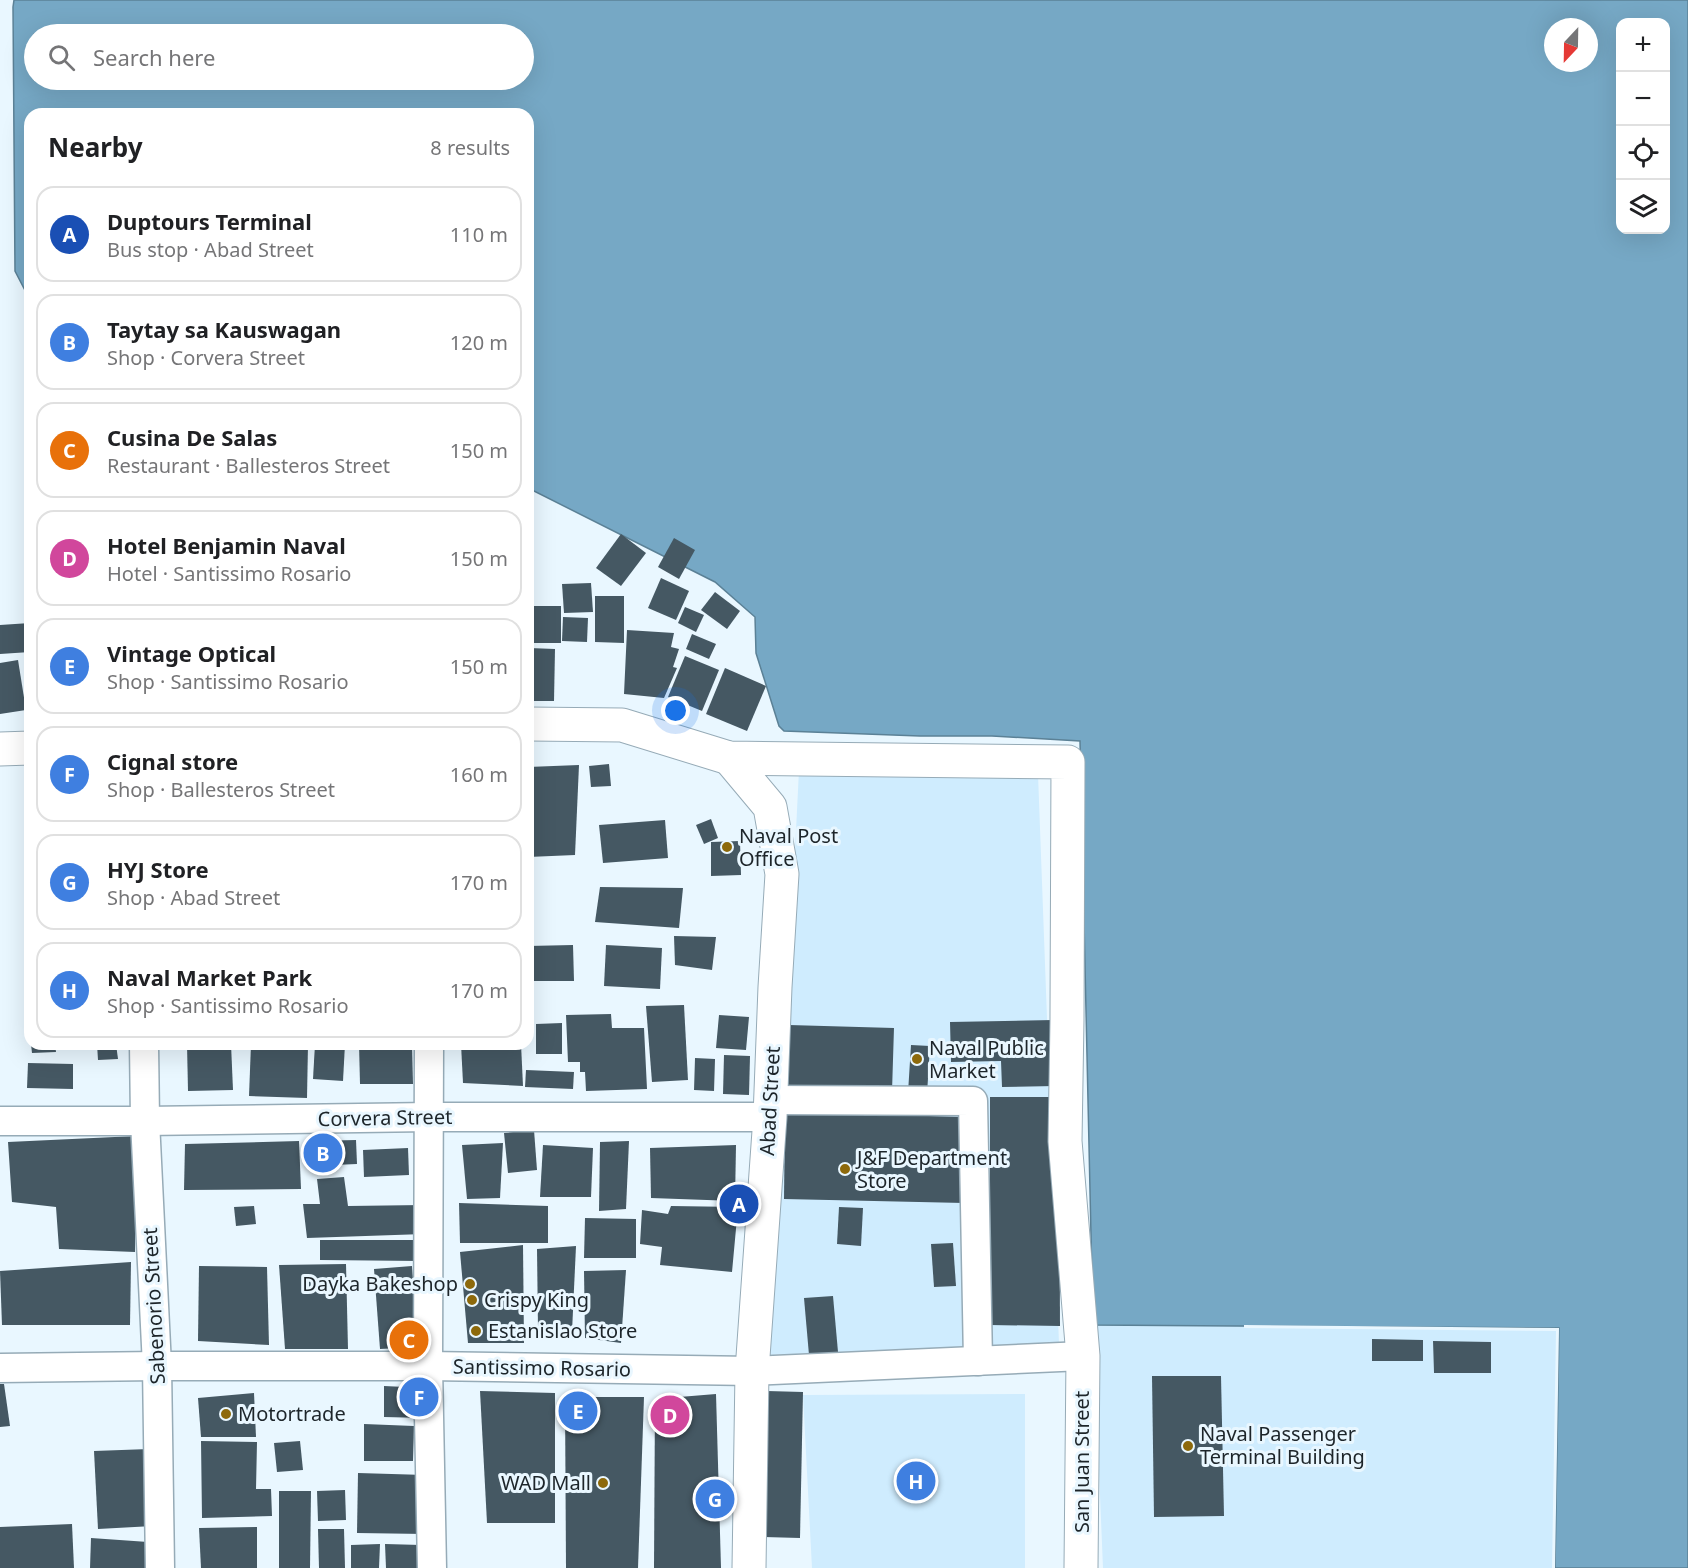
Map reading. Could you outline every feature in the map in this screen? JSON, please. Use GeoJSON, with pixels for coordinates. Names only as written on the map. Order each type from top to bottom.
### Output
{"type":"FeatureCollection","features":[{"type":"Feature","properties":{"kind":"street"},"geometry":{"type":"LineString","coordinates":[[534,724],[622,725],[729,758]]}},
{"type":"Feature","properties":{"kind":"street"},"geometry":{"type":"LineString","coordinates":[[0,749],[24,748]]}},
{"type":"Feature","properties":{"kind":"street","name":"Abad Street"},"geometry":{"type":"LineString","coordinates":[[729,758],[770,807],[782,874],[770,1109],[752,1371],[749,1568]]}},
{"type":"Feature","properties":{"kind":"street","name":"San Juan Street"},"geometry":{"type":"LineString","coordinates":[[729,758],[1068,762],[1065,1141],[1083,1356],[1081,1568]]}},
{"type":"Feature","properties":{"kind":"street","name":"Sabenorio Street"},"geometry":{"type":"LineString","coordinates":[[144,1050],[145,1121],[157,1366],[160,1568]]}},
{"type":"Feature","properties":{"kind":"street"},"geometry":{"type":"LineString","coordinates":[[429,1050],[428,1366],[432,1568]]}},
{"type":"Feature","properties":{"kind":"street","name":"Corvera Street"},"geometry":{"type":"LineString","coordinates":[[0,1121],[430,1117],[770,1109],[973,1101],[978,1361]]}},
{"type":"Feature","properties":{"kind":"street","name":"Santissimo Rosario"},"geometry":{"type":"LineString","coordinates":[[0,1368],[428,1366],[752,1371],[1083,1356]]}},
{"type":"Feature","properties":{"kind":"shaded area","name":"Naval Public Market"},"geometry":{"type":"Polygon","coordinates":[[[799,770],[1038,774],[1059,1344],[770,1355],[799,770]]]}},
{"type":"Feature","properties":{"kind":"shaded area"},"geometry":{"type":"Polygon","coordinates":[[[1093,1325],[1559,1328],[1555,1568],[1103,1568],[1093,1325]]]}},
{"type":"Feature","properties":{"kind":"shaded area"},"geometry":{"type":"Polygon","coordinates":[[[1025,1394],[1025,1568],[812,1568],[803,1395],[1025,1394]]]}},
{"type":"Feature","properties":{"kind":"water"},"geometry":{"type":"Polygon","coordinates":[[[14,0],[1688,0],[1688,1568],[1555,1568],[1559,1328],[1093,1325],[1080,741],[992,736],[784,731],[779,726],[756,653],[755,617],[715,582],[534,491],[534,108],[24,108],[24,288],[15,271],[14,0]]]}},
{"type":"Feature","properties":{"kind":"pier"},"geometry":{"type":"Polygon","coordinates":[[[1244,1325],[1559,1328],[1555,1568],[1552,1568],[1556,1331],[1244,1328],[1244,1325]]]}},
{"type":"Feature","properties":{"kind":"building"},"geometry":{"type":"Polygon","coordinates":[[[621,534],[646,553],[621,586],[596,568],[621,534]]]}},
{"type":"Feature","properties":{"kind":"building"},"geometry":{"type":"Polygon","coordinates":[[[674,538],[695,550],[679,579],[658,567],[674,538]]]}},
{"type":"Feature","properties":{"kind":"building"},"geometry":{"type":"Polygon","coordinates":[[[661,578],[689,591],[676,620],[648,608],[661,578]]]}},
{"type":"Feature","properties":{"kind":"building"},"geometry":{"type":"Polygon","coordinates":[[[591,583],[593,612],[564,613],[562,584],[591,583]]]}},
{"type":"Feature","properties":{"kind":"building"},"geometry":{"type":"Polygon","coordinates":[[[715,592],[740,611],[727,629],[701,610],[715,592]]]}},
{"type":"Feature","properties":{"kind":"building"},"geometry":{"type":"Polygon","coordinates":[[[595,596],[624,596],[624,643],[595,642],[595,596]]]}},
{"type":"Feature","properties":{"kind":"building"},"geometry":{"type":"Polygon","coordinates":[[[534,606],[561,606],[561,643],[534,643],[534,606]]]}},
{"type":"Feature","properties":{"kind":"building"},"geometry":{"type":"Polygon","coordinates":[[[685,607],[704,615],[696,632],[678,623],[685,607]]]}},
{"type":"Feature","properties":{"kind":"building"},"geometry":{"type":"Polygon","coordinates":[[[563,617],[588,618],[587,642],[562,641],[563,617]]]}},
{"type":"Feature","properties":{"kind":"building"},"geometry":{"type":"Polygon","coordinates":[[[24,623],[24,652],[0,654],[0,625],[24,623]]]}},
{"type":"Feature","properties":{"kind":"building"},"geometry":{"type":"Polygon","coordinates":[[[627,630],[674,633],[671,647],[679,649],[673,667],[677,668],[664,698],[624,694],[627,630]]]}},
{"type":"Feature","properties":{"kind":"building"},"geometry":{"type":"Polygon","coordinates":[[[692,634],[716,644],[709,659],[686,649],[692,634]]]}},
{"type":"Feature","properties":{"kind":"building"},"geometry":{"type":"Polygon","coordinates":[[[534,648],[555,649],[554,701],[534,701],[534,648]]]}},
{"type":"Feature","properties":{"kind":"building"},"geometry":{"type":"Polygon","coordinates":[[[685,656],[719,670],[702,711],[668,697],[685,656]]]}},
{"type":"Feature","properties":{"kind":"building"},"geometry":{"type":"Polygon","coordinates":[[[18,660],[24,710],[0,714],[0,663],[18,660]]]}},
{"type":"Feature","properties":{"kind":"building"},"geometry":{"type":"Polygon","coordinates":[[[725,668],[766,686],[747,731],[706,714],[725,668]]]}},
{"type":"Feature","properties":{"kind":"building"},"geometry":{"type":"Polygon","coordinates":[[[609,764],[611,786],[591,787],[589,766],[609,764]]]}},
{"type":"Feature","properties":{"kind":"building"},"geometry":{"type":"Polygon","coordinates":[[[579,765],[575,855],[534,857],[534,767],[579,765]]]}},
{"type":"Feature","properties":{"kind":"building"},"geometry":{"type":"Polygon","coordinates":[[[711,819],[718,838],[704,844],[696,825],[711,819]]]}},
{"type":"Feature","properties":{"kind":"building"},"geometry":{"type":"Polygon","coordinates":[[[665,820],[668,858],[603,863],[599,825],[665,820]]]}},
{"type":"Feature","properties":{"kind":"building"},"geometry":{"type":"Polygon","coordinates":[[[740,841],[741,875],[711,876],[711,842],[740,841]]]}},
{"type":"Feature","properties":{"kind":"building"},"geometry":{"type":"Polygon","coordinates":[[[600,887],[683,888],[679,928],[595,922],[600,887]]]}},
{"type":"Feature","properties":{"kind":"building"},"geometry":{"type":"Polygon","coordinates":[[[674,936],[716,937],[712,970],[675,965],[674,936]]]}},
{"type":"Feature","properties":{"kind":"building"},"geometry":{"type":"Polygon","coordinates":[[[573,945],[574,981],[534,981],[534,946],[573,945]]]}},
{"type":"Feature","properties":{"kind":"building"},"geometry":{"type":"Polygon","coordinates":[[[606,945],[662,948],[660,989],[604,986],[606,945]]]}},
{"type":"Feature","properties":{"kind":"building"},"geometry":{"type":"Polygon","coordinates":[[[684,1005],[688,1080],[652,1082],[646,1006],[684,1005]]]}},
{"type":"Feature","properties":{"kind":"building"},"geometry":{"type":"Polygon","coordinates":[[[611,1014],[612,1028],[644,1028],[647,1089],[586,1091],[585,1072],[580,1072],[580,1062],[568,1062],[566,1015],[611,1014]]]}},
{"type":"Feature","properties":{"kind":"building"},"geometry":{"type":"Polygon","coordinates":[[[719,1015],[749,1017],[746,1050],[716,1048],[719,1015]]]}},
{"type":"Feature","properties":{"kind":"building"},"geometry":{"type":"Polygon","coordinates":[[[1053,1020],[1055,1086],[1002,1087],[1001,1061],[951,1062],[950,1022],[1053,1020]]]}},
{"type":"Feature","properties":{"kind":"building"},"geometry":{"type":"Polygon","coordinates":[[[562,1023],[562,1054],[536,1054],[536,1024],[562,1023]]]}},
{"type":"Feature","properties":{"kind":"building"},"geometry":{"type":"Polygon","coordinates":[[[789,1025],[894,1028],[892,1091],[788,1089],[789,1025]]]}},
{"type":"Feature","properties":{"kind":"building"},"geometry":{"type":"Polygon","coordinates":[[[911,1045],[930,1046],[927,1094],[908,1093],[911,1045]]]}},
{"type":"Feature","properties":{"kind":"building"},"geometry":{"type":"Polygon","coordinates":[[[32,1050],[56,1050],[56,1052],[32,1053],[32,1050]]]}},
{"type":"Feature","properties":{"kind":"building"},"geometry":{"type":"Polygon","coordinates":[[[97,1050],[117,1050],[118,1059],[98,1060],[97,1050]]]}},
{"type":"Feature","properties":{"kind":"building"},"geometry":{"type":"Polygon","coordinates":[[[187,1050],[231,1050],[233,1090],[188,1091],[187,1050]]]}},
{"type":"Feature","properties":{"kind":"building"},"geometry":{"type":"Polygon","coordinates":[[[251,1050],[308,1050],[307,1098],[249,1096],[251,1050]]]}},
{"type":"Feature","properties":{"kind":"building"},"geometry":{"type":"Polygon","coordinates":[[[315,1050],[345,1050],[343,1081],[313,1079],[315,1050]]]}},
{"type":"Feature","properties":{"kind":"building"},"geometry":{"type":"Polygon","coordinates":[[[359,1050],[412,1050],[413,1084],[360,1084],[359,1050]]]}},
{"type":"Feature","properties":{"kind":"building"},"geometry":{"type":"Polygon","coordinates":[[[461,1050],[521,1050],[523,1086],[463,1083],[461,1050]]]}},
{"type":"Feature","properties":{"kind":"building"},"geometry":{"type":"Polygon","coordinates":[[[724,1055],[750,1056],[749,1095],[723,1094],[724,1055]]]}},
{"type":"Feature","properties":{"kind":"building"},"geometry":{"type":"Polygon","coordinates":[[[695,1058],[715,1059],[714,1091],[694,1090],[695,1058]]]}},
{"type":"Feature","properties":{"kind":"building"},"geometry":{"type":"Polygon","coordinates":[[[28,1063],[73,1064],[73,1089],[27,1088],[28,1063]]]}},
{"type":"Feature","properties":{"kind":"building"},"geometry":{"type":"Polygon","coordinates":[[[526,1070],[574,1072],[573,1089],[525,1087],[526,1070]]]}},
{"type":"Feature","properties":{"kind":"building"},"geometry":{"type":"Polygon","coordinates":[[[990,1097],[1059,1097],[1060,1326],[990,1325],[990,1097]]]}},
{"type":"Feature","properties":{"kind":"building"},"geometry":{"type":"Polygon","coordinates":[[[785,1112],[965,1117],[964,1203],[784,1199],[785,1112]]]}},
{"type":"Feature","properties":{"kind":"building"},"geometry":{"type":"Polygon","coordinates":[[[534,1130],[537,1170],[508,1173],[504,1133],[534,1130]]]}},
{"type":"Feature","properties":{"kind":"building"},"geometry":{"type":"Polygon","coordinates":[[[136,1136],[135,1252],[59,1249],[56,1207],[12,1202],[8,1142],[136,1136]]]}},
{"type":"Feature","properties":{"kind":"building"},"geometry":{"type":"Polygon","coordinates":[[[356,1140],[357,1164],[311,1166],[311,1141],[356,1140]]]}},
{"type":"Feature","properties":{"kind":"building"},"geometry":{"type":"Polygon","coordinates":[[[299,1141],[301,1189],[184,1190],[185,1144],[299,1141]]]}},
{"type":"Feature","properties":{"kind":"building"},"geometry":{"type":"Polygon","coordinates":[[[629,1141],[626,1209],[599,1211],[600,1142],[629,1141]]]}},
{"type":"Feature","properties":{"kind":"building"},"geometry":{"type":"Polygon","coordinates":[[[503,1143],[500,1198],[467,1199],[462,1145],[503,1143]]]}},
{"type":"Feature","properties":{"kind":"building"},"geometry":{"type":"Polygon","coordinates":[[[543,1145],[593,1148],[591,1197],[540,1197],[543,1145]]]}},
{"type":"Feature","properties":{"kind":"building"},"geometry":{"type":"Polygon","coordinates":[[[736,1145],[735,1201],[651,1198],[650,1148],[736,1145]]]}},
{"type":"Feature","properties":{"kind":"building"},"geometry":{"type":"Polygon","coordinates":[[[408,1148],[409,1175],[364,1177],[363,1150],[408,1148]]]}},
{"type":"Feature","properties":{"kind":"building"},"geometry":{"type":"Polygon","coordinates":[[[344,1177],[348,1206],[423,1205],[424,1234],[307,1238],[303,1204],[320,1204],[317,1179],[344,1177]]]}},
{"type":"Feature","properties":{"kind":"building"},"geometry":{"type":"Polygon","coordinates":[[[459,1203],[548,1206],[548,1243],[460,1243],[459,1203]]]}},
{"type":"Feature","properties":{"kind":"building"},"geometry":{"type":"Polygon","coordinates":[[[254,1206],[256,1224],[236,1226],[234,1207],[254,1206]]]}},
{"type":"Feature","properties":{"kind":"building"},"geometry":{"type":"Polygon","coordinates":[[[671,1206],[738,1207],[732,1272],[660,1265],[662,1247],[640,1244],[642,1210],[668,1214],[671,1206]]]}},
{"type":"Feature","properties":{"kind":"building"},"geometry":{"type":"Polygon","coordinates":[[[839,1207],[863,1208],[861,1246],[837,1244],[839,1207]]]}},
{"type":"Feature","properties":{"kind":"building"},"geometry":{"type":"Polygon","coordinates":[[[585,1218],[636,1219],[636,1258],[584,1258],[585,1218]]]}},
{"type":"Feature","properties":{"kind":"building"},"geometry":{"type":"Polygon","coordinates":[[[320,1240],[420,1240],[420,1261],[320,1260],[320,1240]]]}},
{"type":"Feature","properties":{"kind":"building"},"geometry":{"type":"Polygon","coordinates":[[[953,1243],[956,1286],[934,1287],[931,1244],[953,1243]]]}},
{"type":"Feature","properties":{"kind":"building"},"geometry":{"type":"Polygon","coordinates":[[[523,1245],[524,1343],[468,1343],[460,1252],[523,1245]]]}},
{"type":"Feature","properties":{"kind":"building"},"geometry":{"type":"Polygon","coordinates":[[[576,1246],[572,1332],[538,1329],[537,1249],[576,1246]]]}},
{"type":"Feature","properties":{"kind":"building"},"geometry":{"type":"Polygon","coordinates":[[[131,1262],[130,1325],[2,1325],[0,1271],[131,1262]]]}},
{"type":"Feature","properties":{"kind":"building"},"geometry":{"type":"Polygon","coordinates":[[[346,1264],[348,1349],[285,1349],[279,1265],[346,1264]]]}},
{"type":"Feature","properties":{"kind":"building"},"geometry":{"type":"Polygon","coordinates":[[[199,1266],[267,1267],[269,1345],[198,1341],[199,1266]]]}},
{"type":"Feature","properties":{"kind":"building"},"geometry":{"type":"Polygon","coordinates":[[[412,1266],[418,1347],[380,1349],[374,1269],[412,1266]]]}},
{"type":"Feature","properties":{"kind":"building"},"geometry":{"type":"Polygon","coordinates":[[[626,1270],[621,1343],[585,1338],[584,1271],[626,1270]]]}},
{"type":"Feature","properties":{"kind":"building"},"geometry":{"type":"Polygon","coordinates":[[[833,1296],[838,1352],[809,1355],[804,1298],[833,1296]]]}},
{"type":"Feature","properties":{"kind":"building"},"geometry":{"type":"Polygon","coordinates":[[[1372,1339],[1423,1340],[1423,1361],[1372,1361],[1372,1339]]]}},
{"type":"Feature","properties":{"kind":"building"},"geometry":{"type":"Polygon","coordinates":[[[1433,1341],[1491,1342],[1491,1373],[1434,1373],[1433,1341]]]}},
{"type":"Feature","properties":{"kind":"building","name":"Naval Passenger Terminal Building"},"geometry":{"type":"Polygon","coordinates":[[[1152,1376],[1221,1376],[1224,1516],[1154,1517],[1152,1376]]]}},
{"type":"Feature","properties":{"kind":"building"},"geometry":{"type":"Polygon","coordinates":[[[0,1384],[4,1384],[10,1426],[0,1427],[0,1384]]]}},
{"type":"Feature","properties":{"kind":"building"},"geometry":{"type":"Polygon","coordinates":[[[384,1386],[426,1388],[425,1418],[384,1417],[384,1386]]]}},
{"type":"Feature","properties":{"kind":"building"},"geometry":{"type":"Polygon","coordinates":[[[480,1391],[555,1393],[555,1523],[487,1523],[480,1391]]]}},
{"type":"Feature","properties":{"kind":"building"},"geometry":{"type":"Polygon","coordinates":[[[767,1391],[803,1392],[800,1538],[764,1537],[767,1391]]]}},
{"type":"Feature","properties":{"kind":"building"},"geometry":{"type":"Polygon","coordinates":[[[254,1393],[256,1437],[201,1437],[198,1398],[254,1393]]]}},
{"type":"Feature","properties":{"kind":"building"},"geometry":{"type":"Polygon","coordinates":[[[716,1394],[721,1568],[654,1568],[655,1399],[716,1394]]]}},
{"type":"Feature","properties":{"kind":"building","name":"WAD Mall"},"geometry":{"type":"Polygon","coordinates":[[[565,1397],[644,1397],[638,1568],[566,1568],[565,1397]]]}},
{"type":"Feature","properties":{"kind":"building"},"geometry":{"type":"Polygon","coordinates":[[[364,1424],[414,1426],[413,1461],[364,1461],[364,1424]]]}},
{"type":"Feature","properties":{"kind":"building"},"geometry":{"type":"Polygon","coordinates":[[[201,1441],[257,1442],[256,1489],[271,1489],[272,1516],[202,1518],[201,1441]]]}},
{"type":"Feature","properties":{"kind":"building"},"geometry":{"type":"Polygon","coordinates":[[[300,1441],[303,1470],[277,1472],[274,1443],[300,1441]]]}},
{"type":"Feature","properties":{"kind":"building"},"geometry":{"type":"Polygon","coordinates":[[[149,1449],[153,1526],[98,1529],[94,1451],[149,1449]]]}},
{"type":"Feature","properties":{"kind":"building"},"geometry":{"type":"Polygon","coordinates":[[[358,1473],[425,1475],[425,1534],[357,1533],[358,1473]]]}},
{"type":"Feature","properties":{"kind":"building"},"geometry":{"type":"Polygon","coordinates":[[[345,1490],[346,1520],[318,1521],[317,1491],[345,1490]]]}},
{"type":"Feature","properties":{"kind":"building"},"geometry":{"type":"Polygon","coordinates":[[[279,1491],[311,1491],[310,1568],[279,1568],[279,1491]]]}},
{"type":"Feature","properties":{"kind":"building"},"geometry":{"type":"Polygon","coordinates":[[[72,1524],[74,1568],[0,1568],[0,1527],[72,1524]]]}},
{"type":"Feature","properties":{"kind":"building"},"geometry":{"type":"Polygon","coordinates":[[[257,1527],[257,1568],[201,1568],[199,1528],[257,1527]]]}},
{"type":"Feature","properties":{"kind":"building"},"geometry":{"type":"Polygon","coordinates":[[[318,1529],[344,1529],[345,1568],[319,1568],[318,1529]]]}},
{"type":"Feature","properties":{"kind":"building"},"geometry":{"type":"Polygon","coordinates":[[[91,1538],[148,1542],[147,1568],[90,1568],[91,1538]]]}},
{"type":"Feature","properties":{"kind":"building"},"geometry":{"type":"Polygon","coordinates":[[[380,1544],[379,1568],[351,1568],[351,1545],[380,1544]]]}},
{"type":"Feature","properties":{"kind":"building"},"geometry":{"type":"Polygon","coordinates":[[[385,1544],[421,1545],[421,1568],[386,1568],[385,1544]]]}},
{"type":"Feature","properties":{"kind":"place","name":"Naval Post Office"},"geometry":{"type":"Point","coordinates":[727,847]}},
{"type":"Feature","properties":{"kind":"place","name":"Naval Public Market"},"geometry":{"type":"Point","coordinates":[917,1059]}},
{"type":"Feature","properties":{"kind":"place","name":"Taytay sa Kauswagan"},"geometry":{"type":"Point","coordinates":[323,1153]}},
{"type":"Feature","properties":{"kind":"place","name":"J&F Department Store"},"geometry":{"type":"Point","coordinates":[845,1169]}},
{"type":"Feature","properties":{"kind":"place","name":"Duptours Terminal"},"geometry":{"type":"Point","coordinates":[739,1204]}},
{"type":"Feature","properties":{"kind":"place","name":"Dayka Bakeshop"},"geometry":{"type":"Point","coordinates":[470,1284]}},
{"type":"Feature","properties":{"kind":"place","name":"Crispy King"},"geometry":{"type":"Point","coordinates":[472,1300]}},
{"type":"Feature","properties":{"kind":"place","name":"Estanislao Store"},"geometry":{"type":"Point","coordinates":[476,1331]}},
{"type":"Feature","properties":{"kind":"place","name":"Cusina De Salas"},"geometry":{"type":"Point","coordinates":[409,1340]}},
{"type":"Feature","properties":{"kind":"place","name":"Cignal store"},"geometry":{"type":"Point","coordinates":[419,1397]}},
{"type":"Feature","properties":{"kind":"place","name":"Vintage Optical"},"geometry":{"type":"Point","coordinates":[578,1411]}},
{"type":"Feature","properties":{"kind":"place","name":"Motortrade"},"geometry":{"type":"Point","coordinates":[226,1414]}},
{"type":"Feature","properties":{"kind":"place","name":"Hotel Benjamin Naval"},"geometry":{"type":"Point","coordinates":[670,1415]}},
{"type":"Feature","properties":{"kind":"place","name":"Naval Passenger Terminal Building"},"geometry":{"type":"Point","coordinates":[1188,1446]}},
{"type":"Feature","properties":{"kind":"place","name":"Naval Market Park"},"geometry":{"type":"Point","coordinates":[916,1481]}},
{"type":"Feature","properties":{"kind":"place","name":"WAD Mall"},"geometry":{"type":"Point","coordinates":[603,1483]}},
{"type":"Feature","properties":{"kind":"place","name":"HYJ Store"},"geometry":{"type":"Point","coordinates":[715,1499]}}]}
